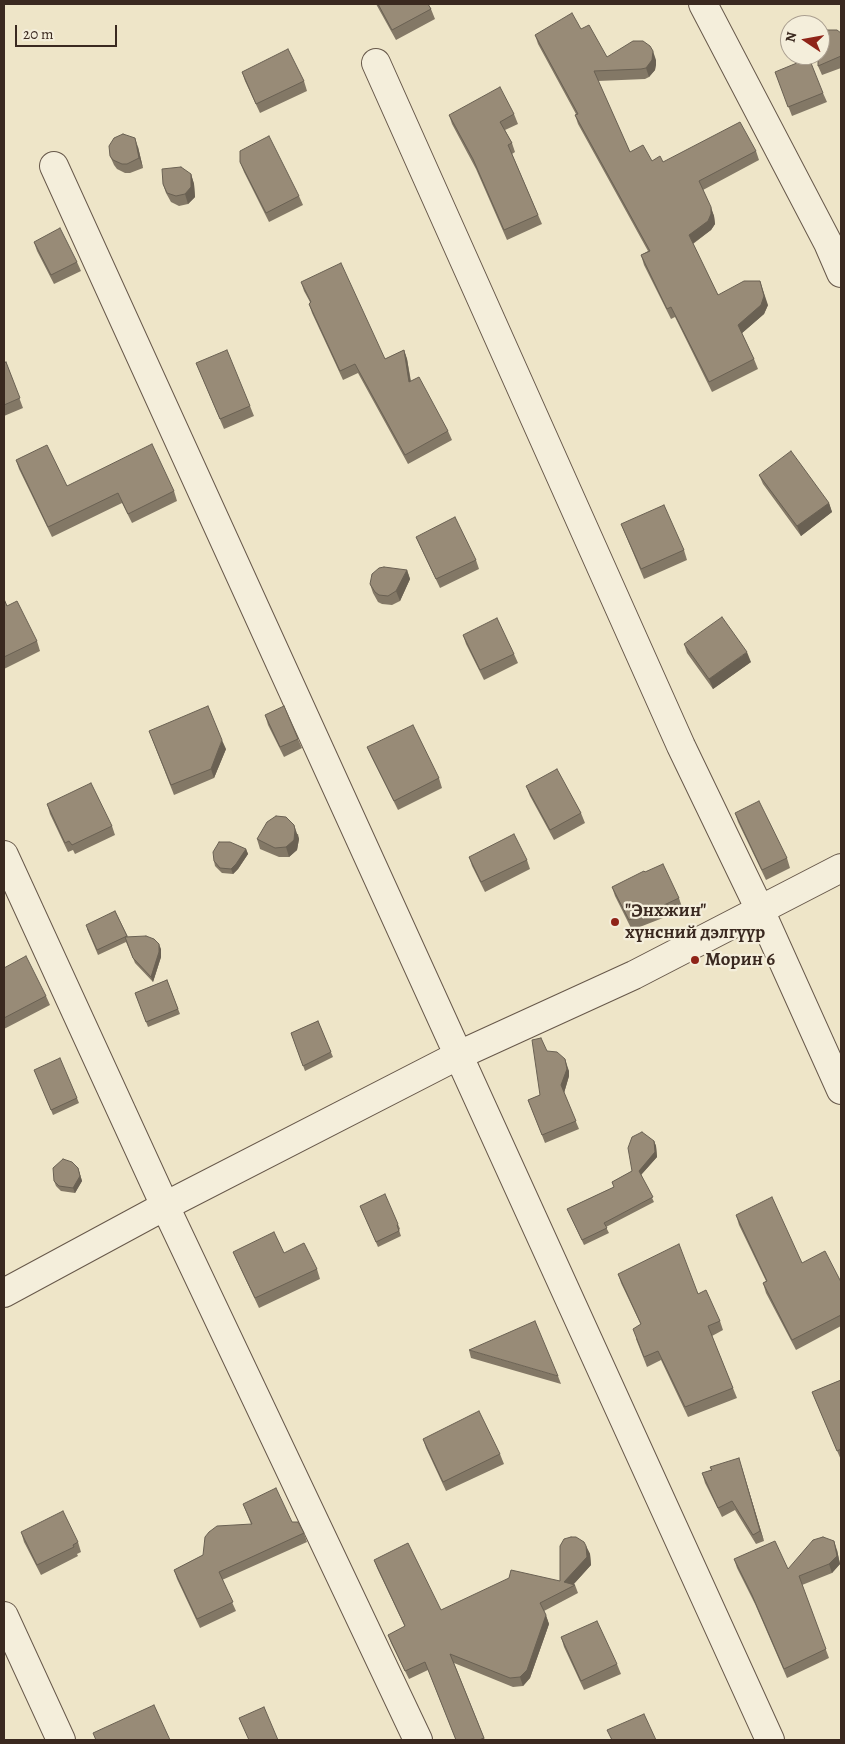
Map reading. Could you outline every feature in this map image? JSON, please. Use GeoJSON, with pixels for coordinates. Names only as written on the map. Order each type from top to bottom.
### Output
{"type":"FeatureCollection","features":[{"type":"Feature","properties":{"kind":"street"},"geometry":{"type":"LineString","coordinates":[[703,4],[828,243],[841,273]]}},
{"type":"Feature","properties":{"kind":"street"},"geometry":{"type":"LineString","coordinates":[[376,63],[681,746],[760,910],[841,1090]]}},
{"type":"Feature","properties":{"kind":"street"},"geometry":{"type":"LineString","coordinates":[[54,166],[770,1740]]}},
{"type":"Feature","properties":{"kind":"street"},"geometry":{"type":"LineString","coordinates":[[4,855],[165,1206],[418,1740]]}},
{"type":"Feature","properties":{"kind":"street"},"geometry":{"type":"LineString","coordinates":[[4,1293],[165,1206],[459,1055],[634,975],[841,868]]}},
{"type":"Feature","properties":{"kind":"street"},"geometry":{"type":"LineString","coordinates":[[4,1616],[61,1740]]}},
{"type":"Feature","properties":{"kind":"building"},"geometry":{"type":"Polygon","coordinates":[[[378,4],[428,4],[431,9],[392,30],[378,4]]]}},
{"type":"Feature","properties":{"kind":"building"},"geometry":{"type":"Polygon","coordinates":[[[572,13],[581,29],[589,25],[607,57],[633,41],[643,41],[653,51],[652,60],[646,68],[594,71],[630,152],[643,145],[652,161],[660,156],[663,162],[740,122],[756,151],[699,181],[711,207],[711,214],[708,221],[689,235],[718,295],[744,281],[760,281],[764,296],[761,305],[738,325],[754,359],[709,382],[671,307],[667,309],[641,255],[650,251],[575,115],[578,114],[535,35],[572,13]]]}},
{"type":"Feature","properties":{"kind":"building"},"geometry":{"type":"Polygon","coordinates":[[[830,30],[837,30],[841,33],[841,56],[830,61],[830,30]]]}},
{"type":"Feature","properties":{"kind":"building"},"geometry":{"type":"Polygon","coordinates":[[[288,49],[304,81],[256,104],[242,72],[288,49]]]}},
{"type":"Feature","properties":{"kind":"building"},"geometry":{"type":"Polygon","coordinates":[[[792,65],[812,65],[823,93],[788,107],[775,72],[792,65]]]}},
{"type":"Feature","properties":{"kind":"building"},"geometry":{"type":"Polygon","coordinates":[[[500,87],[514,114],[500,122],[512,143],[508,145],[538,215],[504,230],[473,159],[449,115],[500,87]]]}},
{"type":"Feature","properties":{"kind":"building"},"geometry":{"type":"Polygon","coordinates":[[[123,134],[135,138],[139,158],[127,164],[113,160],[110,156],[109,146],[114,138],[123,134]]]}},
{"type":"Feature","properties":{"kind":"building"},"geometry":{"type":"Polygon","coordinates":[[[269,136],[299,196],[266,213],[240,162],[240,151],[269,136]]]}},
{"type":"Feature","properties":{"kind":"building"},"geometry":{"type":"Polygon","coordinates":[[[181,167],[191,174],[191,187],[185,194],[176,196],[167,193],[163,184],[162,169],[181,167]]]}},
{"type":"Feature","properties":{"kind":"building"},"geometry":{"type":"Polygon","coordinates":[[[60,228],[77,262],[51,275],[34,242],[60,228]]]}},
{"type":"Feature","properties":{"kind":"building"},"geometry":{"type":"Polygon","coordinates":[[[341,263],[385,359],[404,350],[409,382],[419,377],[448,431],[405,455],[355,364],[340,371],[309,304],[311,302],[301,282],[341,263]]]}},
{"type":"Feature","properties":{"kind":"building"},"geometry":{"type":"Polygon","coordinates":[[[227,350],[250,406],[220,419],[196,363],[227,350]]]}},
{"type":"Feature","properties":{"kind":"building"},"geometry":{"type":"Polygon","coordinates":[[[6,362],[20,398],[4,405],[4,363],[6,362]]]}},
{"type":"Feature","properties":{"kind":"building"},"geometry":{"type":"Polygon","coordinates":[[[152,444],[174,491],[128,514],[118,493],[48,527],[16,460],[47,445],[67,486],[152,444]]]}},
{"type":"Feature","properties":{"kind":"building"},"geometry":{"type":"Polygon","coordinates":[[[791,451],[829,503],[797,526],[759,475],[791,451]]]}},
{"type":"Feature","properties":{"kind":"building"},"geometry":{"type":"Polygon","coordinates":[[[664,505],[684,550],[641,569],[621,524],[664,505]]]}},
{"type":"Feature","properties":{"kind":"building"},"geometry":{"type":"Polygon","coordinates":[[[455,517],[476,560],[436,579],[416,537],[455,517]]]}},
{"type":"Feature","properties":{"kind":"building"},"geometry":{"type":"Polygon","coordinates":[[[379,568],[407,570],[396,591],[388,596],[379,595],[370,584],[372,574],[379,568]]]}},
{"type":"Feature","properties":{"kind":"building"},"geometry":{"type":"Polygon","coordinates":[[[4,599],[7,606],[17,601],[37,641],[4,657],[4,599]]]}},
{"type":"Feature","properties":{"kind":"building"},"geometry":{"type":"Polygon","coordinates":[[[722,617],[747,652],[709,679],[684,644],[722,617]]]}},
{"type":"Feature","properties":{"kind":"building"},"geometry":{"type":"Polygon","coordinates":[[[497,618],[514,654],[480,670],[463,635],[497,618]]]}},
{"type":"Feature","properties":{"kind":"building"},"geometry":{"type":"Polygon","coordinates":[[[208,706],[222,740],[211,769],[171,785],[149,731],[208,706]]]}},
{"type":"Feature","properties":{"kind":"building"},"geometry":{"type":"Polygon","coordinates":[[[284,706],[298,739],[280,747],[265,715],[284,706]]]}},
{"type":"Feature","properties":{"kind":"building"},"geometry":{"type":"Polygon","coordinates":[[[413,725],[439,778],[394,801],[367,747],[413,725]]]}},
{"type":"Feature","properties":{"kind":"building"},"geometry":{"type":"Polygon","coordinates":[[[557,769],[581,813],[550,830],[526,786],[557,769]]]}},
{"type":"Feature","properties":{"kind":"building"},"geometry":{"type":"Polygon","coordinates":[[[91,783],[112,826],[72,845],[69,841],[65,843],[47,804],[91,783]]]}},
{"type":"Feature","properties":{"kind":"building"},"geometry":{"type":"Polygon","coordinates":[[[759,801],[787,858],[762,870],[735,813],[759,801]]]}},
{"type":"Feature","properties":{"kind":"building"},"geometry":{"type":"Polygon","coordinates":[[[276,816],[286,817],[294,825],[294,840],[286,847],[275,848],[257,839],[267,822],[276,816]]]}},
{"type":"Feature","properties":{"kind":"building"},"geometry":{"type":"Polygon","coordinates":[[[514,834],[527,860],[481,882],[469,857],[514,834]]]}},
{"type":"Feature","properties":{"kind":"building"},"geometry":{"type":"Polygon","coordinates":[[[219,842],[230,842],[246,849],[231,869],[220,868],[214,861],[213,852],[219,842]]]}},
{"type":"Feature","properties":{"kind":"building"},"geometry":{"type":"Polygon","coordinates":[[[663,864],[679,898],[629,920],[612,887],[663,864]]]}},
{"type":"Feature","properties":{"kind":"building"},"geometry":{"type":"Polygon","coordinates":[[[115,911],[127,936],[97,950],[86,925],[115,911]]]}},
{"type":"Feature","properties":{"kind":"building"},"geometry":{"type":"Polygon","coordinates":[[[146,936],[154,939],[159,944],[159,952],[151,977],[133,958],[125,937],[146,936]]]}},
{"type":"Feature","properties":{"kind":"building"},"geometry":{"type":"Polygon","coordinates":[[[26,956],[46,996],[4,1018],[4,968],[26,956]]]}},
{"type":"Feature","properties":{"kind":"building"},"geometry":{"type":"Polygon","coordinates":[[[167,980],[178,1009],[146,1022],[135,993],[167,980]]]}},
{"type":"Feature","properties":{"kind":"building"},"geometry":{"type":"Polygon","coordinates":[[[318,1021],[331,1052],[303,1066],[291,1033],[318,1021]]]}},
{"type":"Feature","properties":{"kind":"building"},"geometry":{"type":"Polygon","coordinates":[[[541,1038],[547,1051],[557,1052],[565,1059],[567,1069],[561,1085],[576,1121],[542,1135],[528,1100],[540,1095],[532,1040],[541,1038]]]}},
{"type":"Feature","properties":{"kind":"building"},"geometry":{"type":"Polygon","coordinates":[[[60,1058],[77,1098],[51,1110],[34,1070],[60,1058]]]}},
{"type":"Feature","properties":{"kind":"building"},"geometry":{"type":"Polygon","coordinates":[[[642,1132],[654,1141],[655,1152],[639,1171],[653,1197],[604,1223],[607,1228],[582,1240],[567,1209],[614,1187],[612,1182],[632,1171],[628,1148],[632,1137],[642,1132]]]}},
{"type":"Feature","properties":{"kind":"building"},"geometry":{"type":"Polygon","coordinates":[[[63,1159],[72,1162],[78,1168],[80,1176],[73,1188],[59,1186],[54,1181],[53,1168],[63,1159]]]}},
{"type":"Feature","properties":{"kind":"building"},"geometry":{"type":"Polygon","coordinates":[[[385,1194],[398,1224],[399,1231],[376,1242],[360,1206],[385,1194]]]}},
{"type":"Feature","properties":{"kind":"building"},"geometry":{"type":"Polygon","coordinates":[[[772,1197],[802,1263],[825,1251],[841,1282],[841,1315],[792,1340],[763,1283],[767,1281],[736,1215],[772,1197]]]}},
{"type":"Feature","properties":{"kind":"building"},"geometry":{"type":"Polygon","coordinates":[[[274,1232],[284,1253],[304,1243],[317,1269],[255,1298],[233,1252],[274,1232]]]}},
{"type":"Feature","properties":{"kind":"building"},"geometry":{"type":"Polygon","coordinates":[[[679,1244],[698,1294],[706,1290],[720,1321],[708,1326],[733,1388],[685,1407],[658,1351],[644,1357],[633,1329],[641,1324],[618,1274],[679,1244]]]}},
{"type":"Feature","properties":{"kind":"building"},"geometry":{"type":"Polygon","coordinates":[[[535,1321],[558,1376],[469,1350],[535,1321]]]}},
{"type":"Feature","properties":{"kind":"building"},"geometry":{"type":"Polygon","coordinates":[[[841,1380],[841,1449],[837,1451],[812,1392],[841,1380]]]}},
{"type":"Feature","properties":{"kind":"building"},"geometry":{"type":"Polygon","coordinates":[[[479,1411],[500,1454],[443,1482],[423,1439],[479,1411]]]}},
{"type":"Feature","properties":{"kind":"building"},"geometry":{"type":"Polygon","coordinates":[[[739,1458],[760,1531],[753,1535],[732,1501],[718,1508],[702,1473],[712,1470],[710,1467],[739,1458]]]}},
{"type":"Feature","properties":{"kind":"building"},"geometry":{"type":"Polygon","coordinates":[[[276,1488],[292,1522],[298,1522],[304,1533],[219,1572],[233,1602],[197,1619],[174,1570],[203,1555],[205,1537],[217,1526],[252,1524],[243,1504],[276,1488]]]}},
{"type":"Feature","properties":{"kind":"building"},"geometry":{"type":"Polygon","coordinates":[[[63,1511],[78,1542],[73,1545],[74,1547],[37,1565],[21,1532],[63,1511]]]}},
{"type":"Feature","properties":{"kind":"building"},"geometry":{"type":"Polygon","coordinates":[[[576,1537],[584,1542],[587,1557],[564,1582],[575,1585],[540,1603],[546,1615],[527,1670],[520,1677],[510,1678],[450,1654],[484,1738],[479,1740],[456,1740],[425,1662],[405,1671],[388,1635],[405,1626],[374,1560],[408,1543],[441,1610],[509,1578],[511,1570],[560,1581],[560,1546],[564,1539],[576,1537]]]}},
{"type":"Feature","properties":{"kind":"building"},"geometry":{"type":"Polygon","coordinates":[[[823,1537],[834,1541],[837,1556],[829,1564],[799,1576],[826,1649],[784,1669],[734,1559],[775,1541],[788,1569],[813,1540],[823,1537]]]}},
{"type":"Feature","properties":{"kind":"building"},"geometry":{"type":"Polygon","coordinates":[[[597,1621],[617,1664],[581,1681],[561,1637],[597,1621]]]}},
{"type":"Feature","properties":{"kind":"building"},"geometry":{"type":"Polygon","coordinates":[[[154,1705],[170,1740],[96,1740],[93,1733],[154,1705]]]}},
{"type":"Feature","properties":{"kind":"building"},"geometry":{"type":"Polygon","coordinates":[[[264,1707],[278,1740],[249,1740],[239,1718],[264,1707]]]}},
{"type":"Feature","properties":{"kind":"building"},"geometry":{"type":"Polygon","coordinates":[[[644,1714],[656,1740],[612,1740],[607,1730],[644,1714]]]}},
{"type":"Feature","properties":{"kind":"place","name":"\"Энхжин\" хүнсний дэлгүүр"},"geometry":{"type":"Point","coordinates":[615,922]}},
{"type":"Feature","properties":{"kind":"place","name":"Морин 6"},"geometry":{"type":"Point","coordinates":[695,960]}}]}
